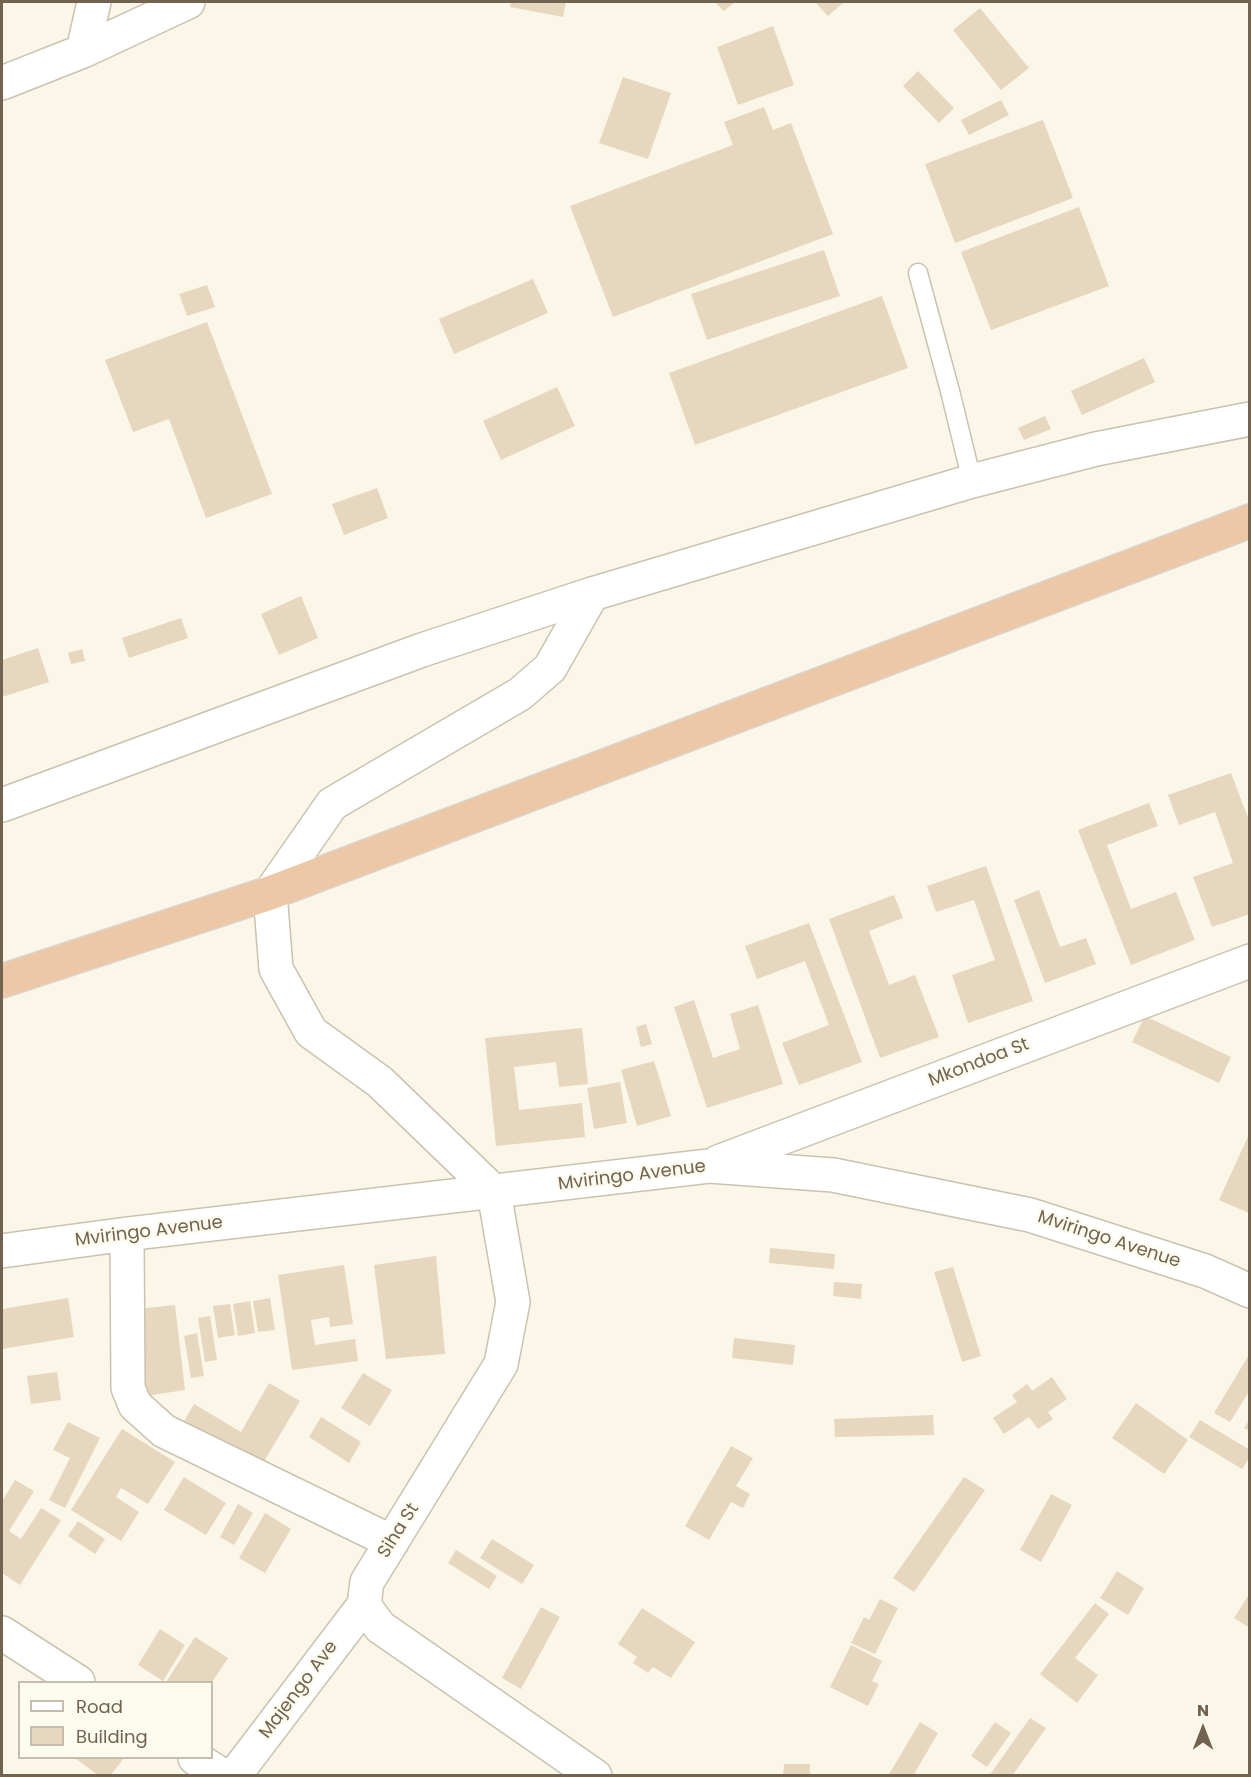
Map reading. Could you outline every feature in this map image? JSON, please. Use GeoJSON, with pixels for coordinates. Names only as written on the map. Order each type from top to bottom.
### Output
{"type":"FeatureCollection","features":[{"type":"Feature","properties":{"kind":"highway"},"geometry":{"type":"LineString","coordinates":[[2,981],[270,893],[1250,521]]}},
{"type":"Feature","properties":{"kind":"street"},"geometry":{"type":"LineString","coordinates":[[83,51],[94,2]]}},
{"type":"Feature","properties":{"kind":"street"},"geometry":{"type":"LineString","coordinates":[[2,83],[83,51],[188,2]]}},
{"type":"Feature","properties":{"kind":"street"},"geometry":{"type":"LineString","coordinates":[[2,805],[422,650],[592,594],[972,481],[1096,449],[1250,419]]}},
{"type":"Feature","properties":{"kind":"street"},"geometry":{"type":"LineString","coordinates":[[494,1192],[380,1082],[311,1032],[276,969],[270,893],[332,804],[520,694],[550,668],[592,594]]}},
{"type":"Feature","properties":{"kind":"street","name":"Mkondoa St"},"geometry":{"type":"LineString","coordinates":[[709,1166],[1250,961]]}},
{"type":"Feature","properties":{"kind":"street","name":"Mviringo Avenue"},"geometry":{"type":"LineString","coordinates":[[2,1251],[127,1234],[709,1166],[833,1175],[1030,1215],[1204,1271],[1250,1291]]}},
{"type":"Feature","properties":{"kind":"street","name":"Siha St"},"geometry":{"type":"LineString","coordinates":[[364,1605],[367,1582],[501,1364],[513,1302],[494,1192]]}},
{"type":"Feature","properties":{"kind":"street"},"geometry":{"type":"LineString","coordinates":[[127,1234],[128,1388],[135,1405],[164,1431],[392,1542]]}},
{"type":"Feature","properties":{"kind":"street"},"geometry":{"type":"LineString","coordinates":[[364,1605],[380,1626],[595,1776]]}},
{"type":"Feature","properties":{"kind":"street","name":"Majengo Ave"},"geometry":{"type":"LineString","coordinates":[[234,1776],[364,1605]]}},
{"type":"Feature","properties":{"kind":"street"},"geometry":{"type":"LineString","coordinates":[[2,1633],[75,1681]]}},
{"type":"Feature","properties":{"kind":"street"},"geometry":{"type":"LineString","coordinates":[[197,1759],[223,1776]]}},
{"type":"Feature","properties":{"kind":"lane"},"geometry":{"type":"LineString","coordinates":[[918,273],[972,481]]}},
{"type":"Feature","properties":{"kind":"building"},"geometry":{"type":"Polygon","coordinates":[[[511,2],[566,2],[563,17],[510,7],[511,2]]]}},
{"type":"Feature","properties":{"kind":"building"},"geometry":{"type":"Polygon","coordinates":[[[715,2],[735,2],[724,11],[715,2]]]}},
{"type":"Feature","properties":{"kind":"building"},"geometry":{"type":"Polygon","coordinates":[[[815,2],[844,2],[828,16],[815,2]]]}},
{"type":"Feature","properties":{"kind":"building"},"geometry":{"type":"Polygon","coordinates":[[[980,8],[1029,68],[1001,90],[953,30],[980,8]]]}},
{"type":"Feature","properties":{"kind":"building"},"geometry":{"type":"Polygon","coordinates":[[[773,26],[794,85],[738,105],[717,47],[773,26]]]}},
{"type":"Feature","properties":{"kind":"building"},"geometry":{"type":"Polygon","coordinates":[[[918,71],[954,108],[939,123],[903,86],[918,71]]]}},
{"type":"Feature","properties":{"kind":"building"},"geometry":{"type":"Polygon","coordinates":[[[623,77],[671,93],[648,159],[599,143],[623,77]]]}},
{"type":"Feature","properties":{"kind":"building"},"geometry":{"type":"Polygon","coordinates":[[[1001,100],[1009,115],[969,135],[961,120],[1001,100]]]}},
{"type":"Feature","properties":{"kind":"building"},"geometry":{"type":"Polygon","coordinates":[[[764,107],[773,130],[791,123],[833,234],[613,317],[570,206],[733,145],[724,122],[764,107]]]}},
{"type":"Feature","properties":{"kind":"building"},"geometry":{"type":"Polygon","coordinates":[[[1043,120],[1073,198],[955,243],[925,164],[1043,120]]]}},
{"type":"Feature","properties":{"kind":"building"},"geometry":{"type":"Polygon","coordinates":[[[1079,207],[1109,286],[991,330],[961,252],[1079,207]]]}},
{"type":"Feature","properties":{"kind":"building"},"geometry":{"type":"Polygon","coordinates":[[[824,250],[840,296],[707,340],[691,294],[824,250]]]}},
{"type":"Feature","properties":{"kind":"building"},"geometry":{"type":"Polygon","coordinates":[[[533,279],[548,313],[454,354],[439,319],[533,279]]]}},
{"type":"Feature","properties":{"kind":"building"},"geometry":{"type":"Polygon","coordinates":[[[207,285],[215,307],[187,316],[179,294],[207,285]]]}},
{"type":"Feature","properties":{"kind":"building"},"geometry":{"type":"Polygon","coordinates":[[[882,296],[908,368],[695,445],[669,373],[882,296]]]}},
{"type":"Feature","properties":{"kind":"building"},"geometry":{"type":"Polygon","coordinates":[[[207,322],[272,494],[206,518],[169,419],[133,432],[105,360],[207,322]]]}},
{"type":"Feature","properties":{"kind":"building"},"geometry":{"type":"Polygon","coordinates":[[[1144,358],[1155,382],[1082,415],[1071,391],[1144,358]]]}},
{"type":"Feature","properties":{"kind":"building"},"geometry":{"type":"Polygon","coordinates":[[[557,387],[575,426],[501,460],[483,421],[557,387]]]}},
{"type":"Feature","properties":{"kind":"building"},"geometry":{"type":"Polygon","coordinates":[[[1045,416],[1051,429],[1024,440],[1018,428],[1045,416]]]}},
{"type":"Feature","properties":{"kind":"building"},"geometry":{"type":"Polygon","coordinates":[[[377,488],[388,518],[344,535],[332,504],[377,488]]]}},
{"type":"Feature","properties":{"kind":"building"},"geometry":{"type":"Polygon","coordinates":[[[301,596],[318,638],[279,655],[261,614],[301,596]]]}},
{"type":"Feature","properties":{"kind":"building"},"geometry":{"type":"Polygon","coordinates":[[[181,618],[188,638],[129,658],[122,638],[181,618]]]}},
{"type":"Feature","properties":{"kind":"building"},"geometry":{"type":"Polygon","coordinates":[[[38,648],[49,682],[2,697],[2,660],[38,648]]]}},
{"type":"Feature","properties":{"kind":"building"},"geometry":{"type":"Polygon","coordinates":[[[82,649],[85,661],[71,664],[68,653],[82,649]]]}},
{"type":"Feature","properties":{"kind":"building"},"geometry":{"type":"Polygon","coordinates":[[[1231,773],[1250,823],[1250,914],[1212,927],[1193,877],[1233,863],[1215,812],[1179,825],[1168,795],[1231,773]]]}},
{"type":"Feature","properties":{"kind":"building"},"geometry":{"type":"Polygon","coordinates":[[[1149,803],[1158,826],[1107,845],[1131,909],[1176,892],[1195,940],[1131,965],[1078,830],[1149,803]]]}},
{"type":"Feature","properties":{"kind":"building"},"geometry":{"type":"Polygon","coordinates":[[[986,866],[1033,1001],[968,1023],[952,975],[995,960],[974,900],[936,912],[927,886],[986,866]]]}},
{"type":"Feature","properties":{"kind":"building"},"geometry":{"type":"Polygon","coordinates":[[[1039,890],[1060,947],[1086,938],[1096,964],[1045,983],[1014,900],[1039,890]]]}},
{"type":"Feature","properties":{"kind":"building"},"geometry":{"type":"Polygon","coordinates":[[[894,895],[903,918],[869,931],[889,985],[915,975],[939,1037],[880,1058],[829,919],[894,895]]]}},
{"type":"Feature","properties":{"kind":"building"},"geometry":{"type":"Polygon","coordinates":[[[809,923],[862,1062],[799,1085],[782,1043],[829,1025],[805,961],[757,979],[745,946],[809,923]]]}},
{"type":"Feature","properties":{"kind":"building"},"geometry":{"type":"Polygon","coordinates":[[[694,1000],[713,1058],[740,1049],[730,1014],[758,1005],[783,1084],[707,1108],[674,1007],[694,1000]]]}},
{"type":"Feature","properties":{"kind":"building"},"geometry":{"type":"Polygon","coordinates":[[[1145,1016],[1231,1057],[1219,1083],[1132,1042],[1145,1016]]]}},
{"type":"Feature","properties":{"kind":"building"},"geometry":{"type":"Polygon","coordinates":[[[646,1024],[652,1044],[641,1047],[636,1027],[646,1024]]]}},
{"type":"Feature","properties":{"kind":"building"},"geometry":{"type":"Polygon","coordinates":[[[582,1028],[588,1084],[559,1087],[556,1062],[514,1067],[519,1110],[582,1103],[585,1137],[496,1146],[485,1038],[582,1028]]]}},
{"type":"Feature","properties":{"kind":"building"},"geometry":{"type":"Polygon","coordinates":[[[654,1061],[671,1116],[637,1126],[621,1070],[654,1061]]]}},
{"type":"Feature","properties":{"kind":"building"},"geometry":{"type":"Polygon","coordinates":[[[620,1082],[627,1123],[594,1129],[587,1088],[620,1082]]]}},
{"type":"Feature","properties":{"kind":"building"},"geometry":{"type":"Polygon","coordinates":[[[1250,1132],[1250,1211],[1249,1213],[1219,1200],[1250,1132]]]}},
{"type":"Feature","properties":{"kind":"building"},"geometry":{"type":"Polygon","coordinates":[[[770,1248],[835,1254],[834,1269],[769,1263],[770,1248]]]}},
{"type":"Feature","properties":{"kind":"building"},"geometry":{"type":"Polygon","coordinates":[[[436,1256],[445,1354],[386,1359],[374,1265],[436,1256]]]}},
{"type":"Feature","properties":{"kind":"building"},"geometry":{"type":"Polygon","coordinates":[[[344,1265],[353,1324],[330,1327],[329,1317],[311,1320],[315,1345],[355,1339],[358,1361],[292,1370],[278,1275],[344,1265]]]}},
{"type":"Feature","properties":{"kind":"building"},"geometry":{"type":"Polygon","coordinates":[[[953,1267],[981,1356],[962,1362],[934,1272],[953,1267]]]}},
{"type":"Feature","properties":{"kind":"building"},"geometry":{"type":"Polygon","coordinates":[[[834,1282],[862,1284],[861,1299],[833,1296],[834,1282]]]}},
{"type":"Feature","properties":{"kind":"building"},"geometry":{"type":"Polygon","coordinates":[[[68,1298],[74,1337],[2,1349],[2,1309],[68,1298]]]}},
{"type":"Feature","properties":{"kind":"building"},"geometry":{"type":"Polygon","coordinates":[[[270,1298],[275,1330],[258,1332],[253,1301],[270,1298]]]}},
{"type":"Feature","properties":{"kind":"building"},"geometry":{"type":"Polygon","coordinates":[[[250,1301],[255,1333],[238,1336],[233,1304],[250,1301]]]}},
{"type":"Feature","properties":{"kind":"building"},"geometry":{"type":"Polygon","coordinates":[[[230,1304],[235,1335],[218,1338],[213,1306],[230,1304]]]}},
{"type":"Feature","properties":{"kind":"building"},"geometry":{"type":"Polygon","coordinates":[[[175,1305],[185,1390],[139,1397],[128,1310],[175,1305]]]}},
{"type":"Feature","properties":{"kind":"building"},"geometry":{"type":"Polygon","coordinates":[[[210,1316],[217,1360],[205,1362],[198,1318],[210,1316]]]}},
{"type":"Feature","properties":{"kind":"building"},"geometry":{"type":"Polygon","coordinates":[[[197,1333],[204,1376],[191,1378],[184,1336],[197,1333]]]}},
{"type":"Feature","properties":{"kind":"building"},"geometry":{"type":"Polygon","coordinates":[[[734,1338],[795,1345],[793,1365],[732,1358],[734,1338]]]}},
{"type":"Feature","properties":{"kind":"building"},"geometry":{"type":"Polygon","coordinates":[[[1250,1353],[1250,1390],[1230,1422],[1214,1413],[1250,1353]]]}},
{"type":"Feature","properties":{"kind":"building"},"geometry":{"type":"Polygon","coordinates":[[[57,1372],[61,1400],[31,1404],[27,1376],[57,1372]]]}},
{"type":"Feature","properties":{"kind":"building"},"geometry":{"type":"Polygon","coordinates":[[[363,1373],[392,1390],[370,1426],[341,1408],[363,1373]]]}},
{"type":"Feature","properties":{"kind":"building"},"geometry":{"type":"Polygon","coordinates":[[[1052,1377],[1067,1399],[1048,1412],[1053,1419],[1038,1429],[1029,1417],[1004,1434],[993,1418],[1017,1402],[1012,1395],[1027,1384],[1032,1391],[1052,1377]]]}},
{"type":"Feature","properties":{"kind":"building"},"geometry":{"type":"Polygon","coordinates":[[[269,1383],[300,1401],[260,1468],[183,1423],[194,1404],[241,1432],[269,1383]]]}},
{"type":"Feature","properties":{"kind":"building"},"geometry":{"type":"Polygon","coordinates":[[[1136,1403],[1188,1440],[1164,1474],[1112,1438],[1136,1403]]]}},
{"type":"Feature","properties":{"kind":"building"},"geometry":{"type":"Polygon","coordinates":[[[933,1415],[934,1435],[835,1437],[834,1419],[933,1415]]]}},
{"type":"Feature","properties":{"kind":"building"},"geometry":{"type":"Polygon","coordinates":[[[321,1417],[361,1442],[349,1463],[309,1437],[321,1417]]]}},
{"type":"Feature","properties":{"kind":"building"},"geometry":{"type":"Polygon","coordinates":[[[1250,1419],[1250,1431],[1244,1428],[1250,1419]]]}},
{"type":"Feature","properties":{"kind":"building"},"geometry":{"type":"Polygon","coordinates":[[[1200,1420],[1250,1450],[1250,1457],[1242,1469],[1189,1437],[1200,1420]]]}},
{"type":"Feature","properties":{"kind":"building"},"geometry":{"type":"Polygon","coordinates":[[[68,1422],[100,1438],[65,1508],[49,1500],[70,1458],[53,1450],[68,1422]]]}},
{"type":"Feature","properties":{"kind":"building"},"geometry":{"type":"Polygon","coordinates":[[[122,1429],[175,1462],[148,1504],[121,1488],[116,1497],[139,1512],[121,1541],[71,1510],[122,1429]]]}},
{"type":"Feature","properties":{"kind":"building"},"geometry":{"type":"Polygon","coordinates":[[[731,1446],[753,1458],[736,1486],[750,1494],[743,1508],[731,1502],[709,1540],[685,1526],[731,1446]]]}},
{"type":"Feature","properties":{"kind":"building"},"geometry":{"type":"Polygon","coordinates":[[[184,1477],[226,1503],[206,1535],[164,1510],[184,1477]]]}},
{"type":"Feature","properties":{"kind":"building"},"geometry":{"type":"Polygon","coordinates":[[[964,1477],[985,1490],[914,1592],[893,1578],[964,1477]]]}},
{"type":"Feature","properties":{"kind":"building"},"geometry":{"type":"Polygon","coordinates":[[[15,1480],[34,1491],[9,1531],[21,1539],[41,1508],[61,1520],[20,1585],[2,1573],[2,1501],[15,1480]]]}},
{"type":"Feature","properties":{"kind":"building"},"geometry":{"type":"Polygon","coordinates":[[[1051,1494],[1072,1505],[1041,1562],[1020,1550],[1051,1494]]]}},
{"type":"Feature","properties":{"kind":"building"},"geometry":{"type":"Polygon","coordinates":[[[238,1504],[253,1513],[234,1545],[220,1537],[238,1504]]]}},
{"type":"Feature","properties":{"kind":"building"},"geometry":{"type":"Polygon","coordinates":[[[265,1513],[291,1529],[265,1573],[239,1558],[265,1513]]]}},
{"type":"Feature","properties":{"kind":"building"},"geometry":{"type":"Polygon","coordinates":[[[78,1521],[105,1539],[95,1554],[68,1536],[78,1521]]]}},
{"type":"Feature","properties":{"kind":"building"},"geometry":{"type":"Polygon","coordinates":[[[492,1539],[534,1565],[522,1584],[480,1558],[492,1539]]]}},
{"type":"Feature","properties":{"kind":"building"},"geometry":{"type":"Polygon","coordinates":[[[456,1550],[497,1576],[489,1589],[448,1563],[456,1550]]]}},
{"type":"Feature","properties":{"kind":"building"},"geometry":{"type":"Polygon","coordinates":[[[1117,1571],[1144,1588],[1128,1615],[1100,1598],[1117,1571]]]}},
{"type":"Feature","properties":{"kind":"building"},"geometry":{"type":"Polygon","coordinates":[[[1250,1593],[1250,1628],[1234,1618],[1250,1593]]]}},
{"type":"Feature","properties":{"kind":"building"},"geometry":{"type":"Polygon","coordinates":[[[880,1599],[898,1608],[875,1654],[851,1643],[864,1617],[869,1620],[880,1599]]]}},
{"type":"Feature","properties":{"kind":"building"},"geometry":{"type":"Polygon","coordinates":[[[1095,1603],[1109,1614],[1075,1658],[1098,1675],[1077,1703],[1040,1674],[1095,1603]]]}},
{"type":"Feature","properties":{"kind":"building"},"geometry":{"type":"Polygon","coordinates":[[[541,1607],[560,1617],[521,1689],[502,1678],[541,1607]]]}},
{"type":"Feature","properties":{"kind":"building"},"geometry":{"type":"Polygon","coordinates":[[[642,1608],[695,1642],[671,1678],[653,1667],[648,1673],[633,1663],[637,1657],[618,1644],[642,1608]]]}},
{"type":"Feature","properties":{"kind":"building"},"geometry":{"type":"Polygon","coordinates":[[[160,1629],[185,1645],[163,1681],[138,1665],[160,1629]]]}},
{"type":"Feature","properties":{"kind":"building"},"geometry":{"type":"Polygon","coordinates":[[[195,1637],[228,1658],[213,1681],[167,1681],[195,1637]]]}},
{"type":"Feature","properties":{"kind":"building"},"geometry":{"type":"Polygon","coordinates":[[[851,1645],[882,1661],[872,1681],[879,1684],[868,1706],[830,1687],[851,1645]]]}},
{"type":"Feature","properties":{"kind":"building"},"geometry":{"type":"Polygon","coordinates":[[[1030,1718],[1046,1728],[1012,1776],[989,1776],[1030,1718]]]}},
{"type":"Feature","properties":{"kind":"building"},"geometry":{"type":"Polygon","coordinates":[[[920,1722],[938,1733],[913,1776],[888,1776],[920,1722]]]}},
{"type":"Feature","properties":{"kind":"building"},"geometry":{"type":"Polygon","coordinates":[[[995,1722],[1011,1733],[987,1767],[971,1756],[995,1722]]]}},
{"type":"Feature","properties":{"kind":"building"},"geometry":{"type":"Polygon","coordinates":[[[76,1759],[123,1759],[110,1776],[99,1776],[76,1759]]]}},
{"type":"Feature","properties":{"kind":"building"},"geometry":{"type":"Polygon","coordinates":[[[784,1764],[810,1764],[810,1776],[783,1776],[784,1764]]]}}]}
